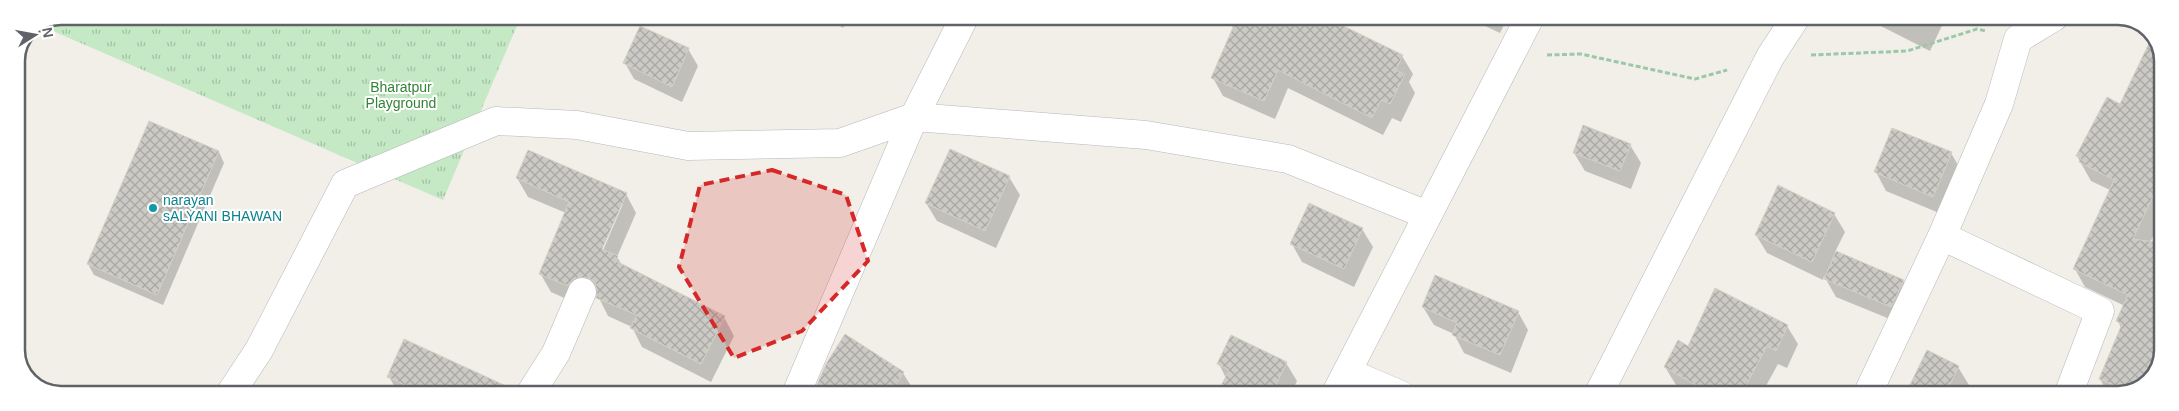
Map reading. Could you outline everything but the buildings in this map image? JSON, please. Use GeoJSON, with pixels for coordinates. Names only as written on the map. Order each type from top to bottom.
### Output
{"type":"FeatureCollection","features":[{"type":"Feature","properties":{"kind":"street"},"geometry":{"type":"LineString","coordinates":[[799,386],[914,117],[961,25]]}},
{"type":"Feature","properties":{"kind":"street"},"geometry":{"type":"LineString","coordinates":[[1356,386],[1341,383],[1525,25]]}},
{"type":"Feature","properties":{"kind":"street"},"geometry":{"type":"LineString","coordinates":[[1603,386],[1770,57],[1791,25]]}},
{"type":"Feature","properties":{"kind":"street"},"geometry":{"type":"LineString","coordinates":[[1871,386],[1942,236],[1999,104],[2018,39],[2041,25]]}},
{"type":"Feature","properties":{"kind":"street"},"geometry":{"type":"LineString","coordinates":[[235,386],[259,350],[345,184],[496,121],[578,125],[688,146],[840,143],[914,117],[1146,135],[1288,159],[1427,215]]}},
{"type":"Feature","properties":{"kind":"street"},"geometry":{"type":"LineString","coordinates":[[1942,236],[2100,311],[2071,386]]}},
{"type":"Feature","properties":{"kind":"street"},"geometry":{"type":"LineString","coordinates":[[535,386],[556,352],[582,292]]}},
{"type":"Feature","properties":{"kind":"highlighted area"},"geometry":{"type":"Polygon","coordinates":[[[772,170],[846,195],[868,261],[802,331],[734,358],[679,267],[700,185],[772,170]]]}},
{"type":"Feature","properties":{"kind":"green space","name":"Bharatpur Playground"},"geometry":{"type":"Polygon","coordinates":[[[61,25],[517,25],[443,200],[47,28],[61,25]]]}},
{"type":"Feature","properties":{"kind":"place","name":"narayan sALYANI BHAWAN"},"geometry":{"type":"Point","coordinates":[153,208]}}]}
